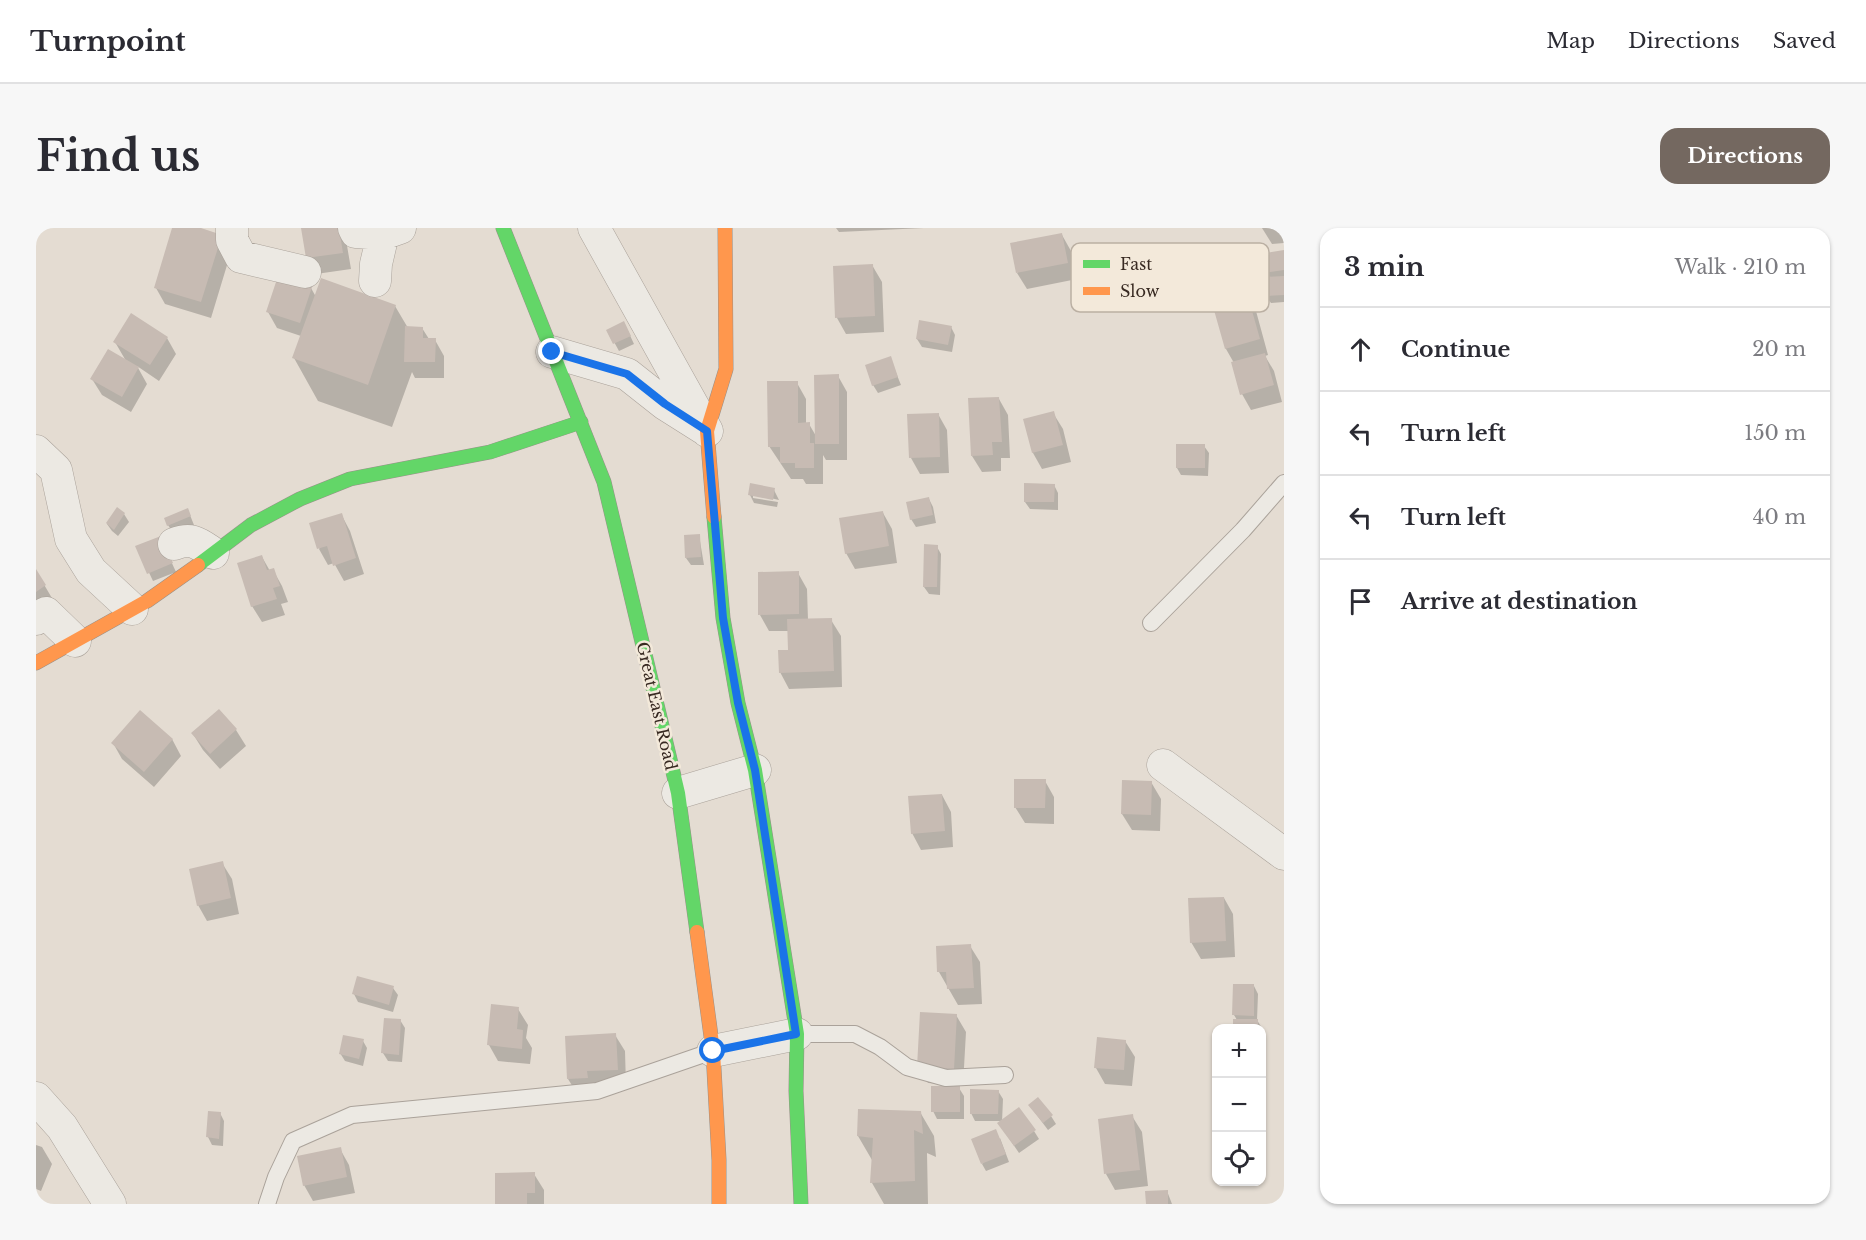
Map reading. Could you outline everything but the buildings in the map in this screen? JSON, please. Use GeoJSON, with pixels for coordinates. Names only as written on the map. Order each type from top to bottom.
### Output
{"type":"FeatureCollection","features":[{"type":"Feature","properties":{"kind":"main road","name":"Great East Road"},"geometry":{"type":"LineString","coordinates":[[503,228],[604,482],[678,793],[713,1051],[720,1160],[718,1204]]}},
{"type":"Feature","properties":{"kind":"main road"},"geometry":{"type":"LineString","coordinates":[[725,228],[726,369],[707,431],[723,618],[738,703],[755,770],[796,1034],[801,1204]]}},
{"type":"Feature","properties":{"kind":"main road"},"geometry":{"type":"LineString","coordinates":[[36,663],[132,609],[165,588],[250,525],[300,499],[351,479],[490,452],[581,422]]}},
{"type":"Feature","properties":{"kind":"street"},"geometry":{"type":"LineString","coordinates":[[232,228],[232,240],[241,257],[305,272]]}},
{"type":"Feature","properties":{"kind":"street"},"geometry":{"type":"LineString","coordinates":[[594,228],[707,431]]}},
{"type":"Feature","properties":{"kind":"street"},"geometry":{"type":"LineString","coordinates":[[375,281],[379,230]]}},
{"type":"Feature","properties":{"kind":"street"},"geometry":{"type":"LineString","coordinates":[[552,352],[627,374],[665,404],[707,431]]}},
{"type":"Feature","properties":{"kind":"street"},"geometry":{"type":"LineString","coordinates":[[36,451],[56,470],[71,539],[90,571],[132,609]]}},
{"type":"Feature","properties":{"kind":"street"},"geometry":{"type":"LineString","coordinates":[[174,544],[182,541],[195,541],[213,553]]}},
{"type":"Feature","properties":{"kind":"street"},"geometry":{"type":"LineString","coordinates":[[36,619],[46,613],[75,641]]}},
{"type":"Feature","properties":{"kind":"street"},"geometry":{"type":"LineString","coordinates":[[1162,765],[1284,854]]}},
{"type":"Feature","properties":{"kind":"street"},"geometry":{"type":"LineString","coordinates":[[678,793],[755,770]]}},
{"type":"Feature","properties":{"kind":"street"},"geometry":{"type":"LineString","coordinates":[[713,1051],[796,1034]]}},
{"type":"Feature","properties":{"kind":"street"},"geometry":{"type":"LineString","coordinates":[[36,1098],[62,1127],[110,1204]]}},
{"type":"Feature","properties":{"kind":"lane"},"geometry":{"type":"LineString","coordinates":[[1151,623],[1243,530],[1284,483]]}},
{"type":"Feature","properties":{"kind":"lane"},"geometry":{"type":"LineString","coordinates":[[796,1034],[855,1034],[880,1047],[907,1067],[946,1078],[1005,1075]]}},
{"type":"Feature","properties":{"kind":"lane"},"geometry":{"type":"LineString","coordinates":[[267,1204],[276,1176],[294,1141],[352,1115],[597,1091],[713,1051]]}},
{"type":"Feature","properties":{"kind":"traffic: fast"},"geometry":{"type":"LineString","coordinates":[[503,228],[604,482],[678,793],[697,932]]}},
{"type":"Feature","properties":{"kind":"traffic: fast"},"geometry":{"type":"LineString","coordinates":[[198,565],[251,525],[300,499],[350,479],[490,452],[581,422]]}},
{"type":"Feature","properties":{"kind":"traffic: fast"},"geometry":{"type":"LineString","coordinates":[[714,517],[723,618],[738,703],[755,770],[797,1034],[796,1091],[801,1204]]}},
{"type":"Feature","properties":{"kind":"traffic: slow"},"geometry":{"type":"LineString","coordinates":[[714,517],[707,431],[726,369],[725,228]]}},
{"type":"Feature","properties":{"kind":"traffic: slow"},"geometry":{"type":"LineString","coordinates":[[36,663],[147,601],[198,565]]}},
{"type":"Feature","properties":{"kind":"traffic: slow"},"geometry":{"type":"LineString","coordinates":[[697,932],[713,1051],[719,1204]]}},
{"type":"Feature","properties":{"kind":"route"},"geometry":{"type":"LineString","coordinates":[[552,352],[627,374],[665,404],[707,431],[723,618],[738,703],[755,770],[796,1034],[713,1051]]}}]}
